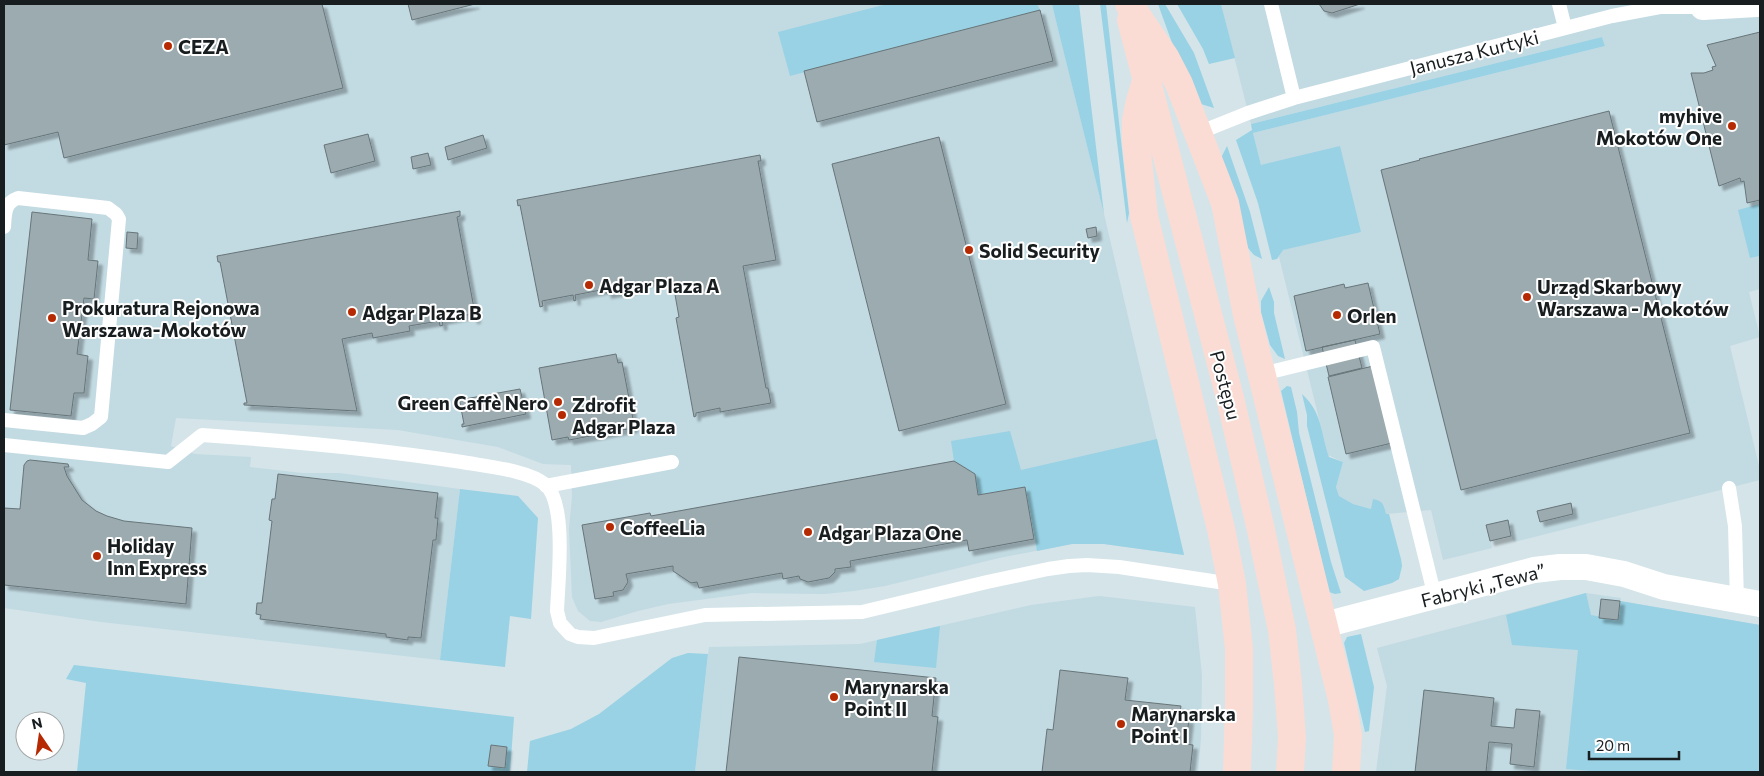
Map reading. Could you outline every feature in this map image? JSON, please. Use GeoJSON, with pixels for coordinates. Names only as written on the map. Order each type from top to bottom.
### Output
{"type":"FeatureCollection","features":[{"type":"Feature","properties":{"kind":"street","name":"Postępu"},"geometry":{"type":"LineString","coordinates":[[1128,4],[1230,398],[1261,530],[1282,630],[1292,737],[1290,772]]}},
{"type":"Feature","properties":{"kind":"street"},"geometry":{"type":"LineString","coordinates":[[1128,4],[1165,57],[1179,84],[1225,203],[1247,315],[1324,625],[1345,720],[1348,752],[1346,772]]}},
{"type":"Feature","properties":{"kind":"street","name":"Janusza Kurtyki"},"geometry":{"type":"LineString","coordinates":[[1702,7],[1757,4]]}},
{"type":"Feature","properties":{"kind":"street"},"geometry":{"type":"LineString","coordinates":[[1147,78],[1136,121],[1136,142],[1144,216],[1221,529],[1232,584],[1239,649],[1237,772]]}},
{"type":"Feature","properties":{"kind":"street","name":"Fabryki „Tewa”"},"geometry":{"type":"LineString","coordinates":[[1324,625],[1534,570],[1560,567],[1586,567],[1624,574],[1664,586],[1749,602]]}},
{"type":"Feature","properties":{"kind":"lane"},"geometry":{"type":"LineString","coordinates":[[1271,4],[1294,98]]}},
{"type":"Feature","properties":{"kind":"lane"},"geometry":{"type":"LineString","coordinates":[[1559,4],[1565,28]]}},
{"type":"Feature","properties":{"kind":"lane","name":"Janusza Kurtyki"},"geometry":{"type":"LineString","coordinates":[[1198,133],[1248,113],[1294,98],[1612,16],[1660,7],[1702,7]]}},
{"type":"Feature","properties":{"kind":"lane"},"geometry":{"type":"LineString","coordinates":[[4,227],[6,206],[11,200],[18,198],[108,208],[116,214],[118,219],[109,405],[101,417],[83,428],[4,420]]}},
{"type":"Feature","properties":{"kind":"lane"},"geometry":{"type":"LineString","coordinates":[[1262,374],[1373,347],[1435,597]]}},
{"type":"Feature","properties":{"kind":"lane"},"geometry":{"type":"LineString","coordinates":[[4,445],[168,462],[202,435],[269,439],[398,453],[496,468],[527,476],[546,486],[555,503],[559,522],[558,618],[564,628],[578,637],[594,638],[608,636],[705,615],[862,612],[1048,569],[1086,565],[1119,567],[1232,584]]}},
{"type":"Feature","properties":{"kind":"lane"},"geometry":{"type":"LineString","coordinates":[[546,486],[672,462]]}},
{"type":"Feature","properties":{"kind":"lane"},"geometry":{"type":"LineString","coordinates":[[1729,488],[1749,602]]}},
{"type":"Feature","properties":{"kind":"shaded area"},"geometry":{"type":"Polygon","coordinates":[[[4,4],[1052,4],[1104,214],[1184,555],[1104,544],[1072,544],[999,558],[885,586],[854,591],[824,594],[752,593],[668,604],[601,622],[590,621],[578,611],[572,597],[569,529],[572,496],[571,465],[543,464],[498,447],[398,430],[176,418],[171,446],[195,454],[251,457],[250,467],[302,473],[339,473],[460,489],[440,660],[101,622],[4,608],[4,4]]]}},
{"type":"Feature","properties":{"kind":"shaded area"},"geometry":{"type":"Polygon","coordinates":[[[887,4],[1037,4],[1040,10],[790,76],[778,32],[887,4]]]}},
{"type":"Feature","properties":{"kind":"shaded area"},"geometry":{"type":"Polygon","coordinates":[[[1052,4],[1079,4],[1104,214],[1058,29],[1052,4]]]}},
{"type":"Feature","properties":{"kind":"shaded area"},"geometry":{"type":"Polygon","coordinates":[[[1100,4],[1106,4],[1129,213],[1127,223],[1100,4]]]}},
{"type":"Feature","properties":{"kind":"shaded area"},"geometry":{"type":"Polygon","coordinates":[[[1158,4],[1165,4],[1194,53],[1214,108],[1201,104],[1189,90],[1158,4]]]}},
{"type":"Feature","properties":{"kind":"shaded area"},"geometry":{"type":"Polygon","coordinates":[[[1177,4],[1221,4],[1235,58],[1209,64],[1203,49],[1177,4]]]}},
{"type":"Feature","properties":{"kind":"shaded area"},"geometry":{"type":"Polygon","coordinates":[[[1221,4],[1760,4],[1760,289],[1749,292],[1760,337],[1730,346],[1760,470],[1760,480],[1514,542],[1511,536],[1491,541],[1492,548],[1443,560],[1431,510],[1386,514],[1384,506],[1371,509],[1353,504],[1339,496],[1336,487],[1343,462],[1328,455],[1279,257],[1282,250],[1361,231],[1261,165],[1253,133],[1605,46],[1602,37],[1251,124],[1221,4]]]}},
{"type":"Feature","properties":{"kind":"shaded area"},"geometry":{"type":"Polygon","coordinates":[[[1602,37],[1605,46],[1253,133],[1261,165],[1340,146],[1361,232],[1283,250],[1277,259],[1272,260],[1258,203],[1236,140],[1252,130],[1251,124],[1602,37]]]}},
{"type":"Feature","properties":{"kind":"shaded area"},"geometry":{"type":"Polygon","coordinates":[[[1227,146],[1250,212],[1262,259],[1254,255],[1248,248],[1221,158],[1227,146]]]}},
{"type":"Feature","properties":{"kind":"shaded area"},"geometry":{"type":"Polygon","coordinates":[[[1760,204],[1760,259],[1759,256],[1750,258],[1738,210],[1760,204]]]}},
{"type":"Feature","properties":{"kind":"shaded area"},"geometry":{"type":"Polygon","coordinates":[[[1269,287],[1274,302],[1274,313],[1285,359],[1278,356],[1270,345],[1261,312],[1261,301],[1269,287]]]}},
{"type":"Feature","properties":{"kind":"shaded area"},"geometry":{"type":"Polygon","coordinates":[[[1287,386],[1291,387],[1297,412],[1299,433],[1331,562],[1341,593],[1329,592],[1281,391],[1287,386]]]}},
{"type":"Feature","properties":{"kind":"shaded area"},"geometry":{"type":"Polygon","coordinates":[[[1302,394],[1314,408],[1329,457],[1343,462],[1336,487],[1339,496],[1353,504],[1371,509],[1373,499],[1379,501],[1385,508],[1386,514],[1389,514],[1402,566],[1399,579],[1392,583],[1364,591],[1345,577],[1307,426],[1307,415],[1302,394]]]}},
{"type":"Feature","properties":{"kind":"shaded area"},"geometry":{"type":"Polygon","coordinates":[[[1010,431],[1021,470],[1157,439],[1184,555],[1104,544],[1072,544],[1037,551],[1025,487],[978,495],[975,474],[954,461],[951,441],[1010,431]]]}},
{"type":"Feature","properties":{"kind":"shaded area"},"geometry":{"type":"Polygon","coordinates":[[[460,489],[518,496],[538,518],[531,619],[510,616],[505,667],[440,660],[460,489]]]}},
{"type":"Feature","properties":{"kind":"shaded area"},"geometry":{"type":"Polygon","coordinates":[[[1586,593],[1621,598],[1621,601],[1760,625],[1760,772],[1376,772],[1387,686],[1377,648],[1586,593]]]}},
{"type":"Feature","properties":{"kind":"shaded area"},"geometry":{"type":"Polygon","coordinates":[[[1586,593],[1591,615],[1618,620],[1620,601],[1760,625],[1760,772],[1604,772],[1566,769],[1578,650],[1512,645],[1506,615],[1586,593]]]}},
{"type":"Feature","properties":{"kind":"shaded area"},"geometry":{"type":"Polygon","coordinates":[[[1099,596],[1195,607],[1202,676],[1201,738],[1198,772],[695,772],[709,647],[860,644],[1031,605],[1099,596]]]}},
{"type":"Feature","properties":{"kind":"shaded area"},"geometry":{"type":"Polygon","coordinates":[[[940,626],[936,668],[874,662],[877,640],[940,626]]]}},
{"type":"Feature","properties":{"kind":"shaded area"},"geometry":{"type":"Polygon","coordinates":[[[1361,634],[1374,687],[1369,731],[1365,732],[1344,643],[1347,637],[1361,634]]]}},
{"type":"Feature","properties":{"kind":"shaded area"},"geometry":{"type":"Polygon","coordinates":[[[688,653],[708,654],[695,772],[527,772],[530,741],[571,729],[599,714],[672,658],[688,653]]]}},
{"type":"Feature","properties":{"kind":"shaded area"},"geometry":{"type":"Polygon","coordinates":[[[74,665],[514,717],[510,772],[77,772],[86,683],[66,679],[74,665]]]}},
{"type":"Feature","properties":{"kind":"building","name":"CEZA"},"geometry":{"type":"Polygon","coordinates":[[[4,4],[322,4],[343,88],[64,158],[58,132],[4,145],[4,4]]]}},
{"type":"Feature","properties":{"kind":"building"},"geometry":{"type":"Polygon","coordinates":[[[408,4],[475,4],[412,20],[408,4]]]}},
{"type":"Feature","properties":{"kind":"building"},"geometry":{"type":"Polygon","coordinates":[[[1319,4],[1360,4],[1332,13],[1324,11],[1319,4]]]}},
{"type":"Feature","properties":{"kind":"building"},"geometry":{"type":"Polygon","coordinates":[[[1040,10],[1053,61],[817,122],[804,71],[1040,10]]]}},
{"type":"Feature","properties":{"kind":"building","name":"myhive Mokotów One"},"geometry":{"type":"Polygon","coordinates":[[[1760,32],[1760,200],[1747,203],[1744,181],[1741,182],[1740,178],[1719,186],[1691,73],[1704,73],[1713,70],[1712,67],[1716,66],[1707,45],[1760,32]]]}},
{"type":"Feature","properties":{"kind":"building"},"geometry":{"type":"Polygon","coordinates":[[[1609,111],[1690,433],[1461,490],[1381,170],[1609,111]]]}},
{"type":"Feature","properties":{"kind":"building"},"geometry":{"type":"Polygon","coordinates":[[[368,134],[375,161],[331,173],[324,145],[368,134]]]}},
{"type":"Feature","properties":{"kind":"building"},"geometry":{"type":"Polygon","coordinates":[[[483,135],[487,148],[448,160],[445,147],[483,135]]]}},
{"type":"Feature","properties":{"kind":"building"},"geometry":{"type":"Polygon","coordinates":[[[939,137],[1006,404],[899,431],[832,164],[939,137]]]}},
{"type":"Feature","properties":{"kind":"building"},"geometry":{"type":"Polygon","coordinates":[[[428,153],[431,165],[413,169],[411,157],[428,153]]]}},
{"type":"Feature","properties":{"kind":"building","name":"Adgar Plaza A"},"geometry":{"type":"Polygon","coordinates":[[[760,155],[761,161],[758,161],[776,260],[743,266],[766,388],[768,388],[771,403],[720,412],[720,408],[696,413],[694,417],[676,318],[679,317],[672,278],[642,283],[643,287],[607,294],[606,289],[575,295],[576,300],[574,301],[573,295],[542,301],[543,306],[540,307],[520,205],[518,206],[517,200],[760,155]]]}},
{"type":"Feature","properties":{"kind":"building","name":"Adgar Plaza B"},"geometry":{"type":"Polygon","coordinates":[[[460,211],[460,216],[457,217],[476,319],[473,319],[472,314],[442,320],[443,325],[440,326],[439,321],[409,326],[410,331],[373,338],[372,333],[342,339],[357,411],[244,405],[244,403],[247,403],[220,262],[218,262],[217,256],[460,211]]]}},
{"type":"Feature","properties":{"kind":"building"},"geometry":{"type":"Polygon","coordinates":[[[32,212],[92,219],[88,260],[98,261],[94,299],[84,298],[77,354],[88,356],[84,393],[74,393],[71,416],[10,410],[32,212]]]}},
{"type":"Feature","properties":{"kind":"building"},"geometry":{"type":"Polygon","coordinates":[[[1096,227],[1097,236],[1088,238],[1086,229],[1096,227]]]}},
{"type":"Feature","properties":{"kind":"building"},"geometry":{"type":"Polygon","coordinates":[[[127,232],[138,233],[137,249],[126,248],[127,232]]]}},
{"type":"Feature","properties":{"kind":"building","name":"Orlen"},"geometry":{"type":"Polygon","coordinates":[[[1368,283],[1380,334],[1306,351],[1294,296],[1344,284],[1345,288],[1368,283]]]}},
{"type":"Feature","properties":{"kind":"building"},"geometry":{"type":"Polygon","coordinates":[[[1355,340],[1362,368],[1329,376],[1322,347],[1355,340]]]}},
{"type":"Feature","properties":{"kind":"building"},"geometry":{"type":"Polygon","coordinates":[[[616,354],[618,363],[622,362],[634,424],[633,428],[569,440],[568,437],[552,440],[539,368],[616,354]]]}},
{"type":"Feature","properties":{"kind":"building"},"geometry":{"type":"Polygon","coordinates":[[[1373,366],[1392,443],[1346,454],[1328,377],[1373,366]]]}},
{"type":"Feature","properties":{"kind":"building"},"geometry":{"type":"Polygon","coordinates":[[[520,389],[526,414],[462,427],[462,424],[464,424],[459,398],[465,397],[465,399],[520,389]]]}},
{"type":"Feature","properties":{"kind":"building","name":"Holiday Inn Express"},"geometry":{"type":"Polygon","coordinates":[[[30,460],[68,464],[69,467],[64,467],[67,476],[82,500],[96,511],[107,516],[124,521],[192,528],[186,604],[4,585],[4,508],[20,509],[24,465],[30,460]]]}},
{"type":"Feature","properties":{"kind":"building","name":"Adgar Plaza One"},"geometry":{"type":"Polygon","coordinates":[[[954,461],[975,474],[978,495],[1025,487],[1034,539],[969,551],[967,540],[850,561],[851,567],[835,569],[835,572],[829,578],[808,582],[800,579],[799,576],[783,579],[782,573],[699,588],[697,582],[691,583],[673,571],[673,566],[626,574],[628,582],[623,590],[613,592],[614,596],[595,599],[582,525],[650,513],[651,516],[954,461]]]}},
{"type":"Feature","properties":{"kind":"building"},"geometry":{"type":"Polygon","coordinates":[[[278,474],[438,493],[435,518],[438,518],[436,540],[433,540],[421,638],[408,637],[408,640],[386,637],[386,634],[260,619],[261,615],[256,614],[257,603],[262,603],[272,521],[269,520],[272,499],[275,499],[278,474]]]}},
{"type":"Feature","properties":{"kind":"building"},"geometry":{"type":"Polygon","coordinates":[[[1571,503],[1573,514],[1540,522],[1537,511],[1571,503]]]}},
{"type":"Feature","properties":{"kind":"building"},"geometry":{"type":"Polygon","coordinates":[[[1508,520],[1511,536],[1490,541],[1486,525],[1508,520]]]}},
{"type":"Feature","properties":{"kind":"building"},"geometry":{"type":"Polygon","coordinates":[[[1601,599],[1620,601],[1618,620],[1599,618],[1601,599]]]}},
{"type":"Feature","properties":{"kind":"building","name":"Marynarska Point II"},"geometry":{"type":"Polygon","coordinates":[[[739,657],[936,678],[932,716],[938,717],[932,772],[726,772],[739,657]]]}},
{"type":"Feature","properties":{"kind":"building","name":"Marynarska Point I"},"geometry":{"type":"Polygon","coordinates":[[[1060,670],[1128,678],[1125,700],[1181,706],[1179,718],[1189,719],[1186,744],[1193,745],[1190,772],[1042,772],[1047,729],[1053,730],[1060,670]]]}},
{"type":"Feature","properties":{"kind":"building"},"geometry":{"type":"Polygon","coordinates":[[[1424,690],[1494,698],[1491,726],[1514,728],[1516,709],[1540,711],[1534,767],[1510,764],[1512,744],[1489,742],[1486,772],[1415,772],[1424,690]]]}},
{"type":"Feature","properties":{"kind":"building"},"geometry":{"type":"Polygon","coordinates":[[[491,745],[507,747],[505,768],[488,766],[491,745]]]}},
{"type":"Feature","properties":{"kind":"place","name":"CEZA"},"geometry":{"type":"Point","coordinates":[168,46]}},
{"type":"Feature","properties":{"kind":"place","name":"myhive Mokotów One"},"geometry":{"type":"Point","coordinates":[1732,126]}},
{"type":"Feature","properties":{"kind":"place","name":"Solid Security"},"geometry":{"type":"Point","coordinates":[969,250]}},
{"type":"Feature","properties":{"kind":"place","name":"Adgar Plaza A"},"geometry":{"type":"Point","coordinates":[589,285]}},
{"type":"Feature","properties":{"kind":"place","name":"Urząd Skarbowy Warszawa - Mokotów"},"geometry":{"type":"Point","coordinates":[1527,297]}},
{"type":"Feature","properties":{"kind":"place","name":"Adgar Plaza B"},"geometry":{"type":"Point","coordinates":[352,312]}},
{"type":"Feature","properties":{"kind":"place","name":"Orlen"},"geometry":{"type":"Point","coordinates":[1337,315]}},
{"type":"Feature","properties":{"kind":"place","name":"Prokuratura Rejonowa Warszawa-Mokotów"},"geometry":{"type":"Point","coordinates":[52,318]}},
{"type":"Feature","properties":{"kind":"place","name":"Green Caffè Nero"},"geometry":{"type":"Point","coordinates":[558,402]}},
{"type":"Feature","properties":{"kind":"place","name":"Zdrofit Adgar Plaza"},"geometry":{"type":"Point","coordinates":[562,415]}},
{"type":"Feature","properties":{"kind":"place","name":"CoffeeLia"},"geometry":{"type":"Point","coordinates":[610,527]}},
{"type":"Feature","properties":{"kind":"place","name":"Adgar Plaza One"},"geometry":{"type":"Point","coordinates":[808,532]}},
{"type":"Feature","properties":{"kind":"place","name":"Holiday Inn Express"},"geometry":{"type":"Point","coordinates":[97,556]}},
{"type":"Feature","properties":{"kind":"place","name":"Marynarska Point II"},"geometry":{"type":"Point","coordinates":[834,697]}},
{"type":"Feature","properties":{"kind":"place","name":"Marynarska Point I"},"geometry":{"type":"Point","coordinates":[1121,724]}}]}
